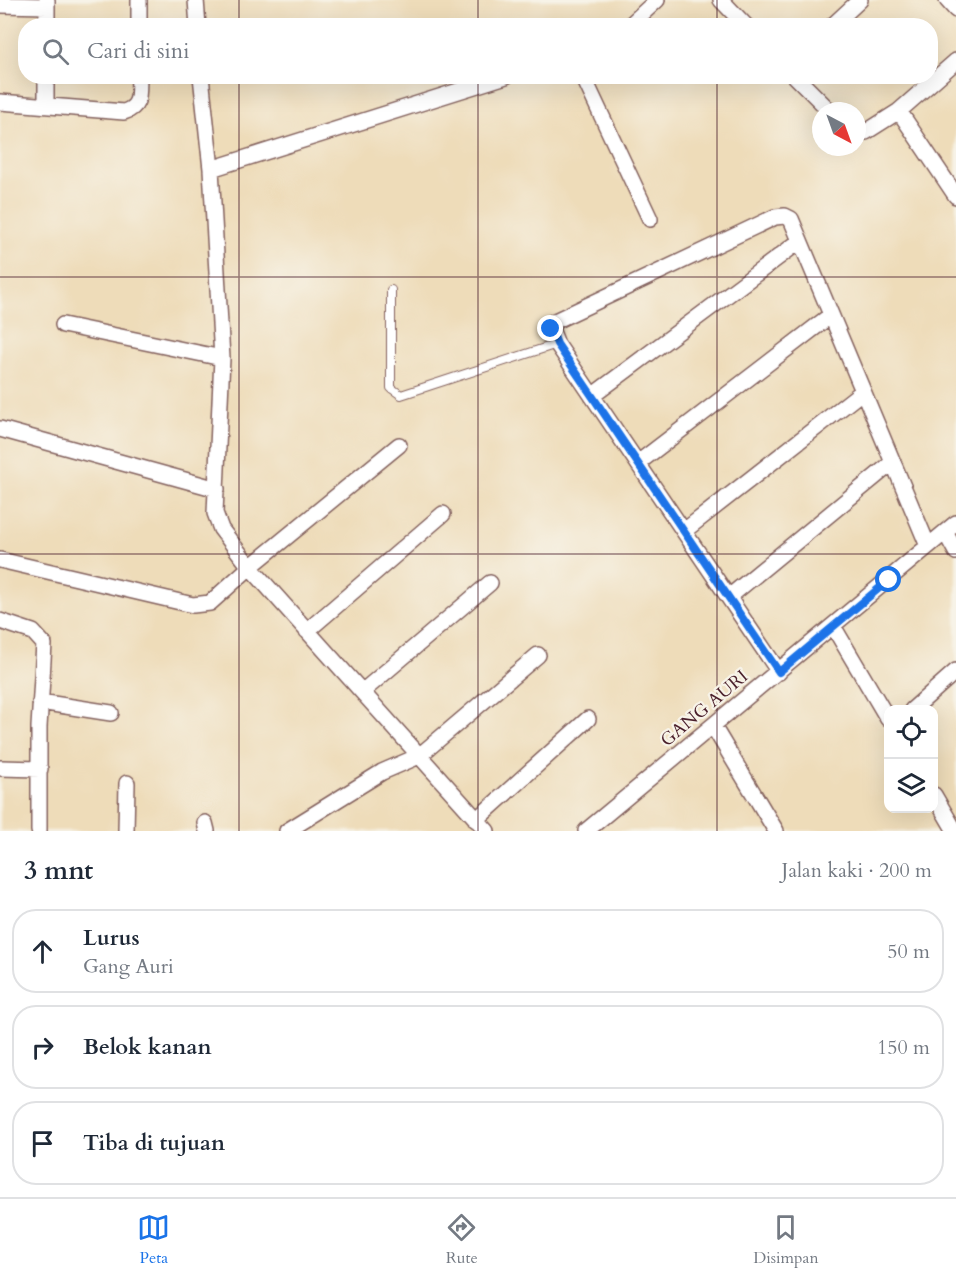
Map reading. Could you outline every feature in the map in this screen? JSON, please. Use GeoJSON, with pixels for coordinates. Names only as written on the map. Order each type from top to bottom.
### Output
{"type":"FeatureCollection","features":[{"type":"Feature","properties":{"kind":"street"},"geometry":{"type":"LineString","coordinates":[[139,0],[139,18]]}},
{"type":"Feature","properties":{"kind":"street"},"geometry":{"type":"LineString","coordinates":[[196,0],[197,18]]}},
{"type":"Feature","properties":{"kind":"street"},"geometry":{"type":"LineString","coordinates":[[638,18],[657,0]]}},
{"type":"Feature","properties":{"kind":"street"},"geometry":{"type":"LineString","coordinates":[[841,18],[860,0]]}},
{"type":"Feature","properties":{"kind":"street"},"geometry":{"type":"LineString","coordinates":[[947,0],[956,10]]}},
{"type":"Feature","properties":{"kind":"street"},"geometry":{"type":"LineString","coordinates":[[724,1],[739,18]]}},
{"type":"Feature","properties":{"kind":"street"},"geometry":{"type":"LineString","coordinates":[[0,5],[47,3]]}},
{"type":"Feature","properties":{"kind":"street"},"geometry":{"type":"LineString","coordinates":[[938,77],[956,61]]}},
{"type":"Feature","properties":{"kind":"street"},"geometry":{"type":"LineString","coordinates":[[46,84],[46,104]]}},
{"type":"Feature","properties":{"kind":"street"},"geometry":{"type":"LineString","coordinates":[[0,102],[124,112],[134,109],[138,102],[139,84]]}},
{"type":"Feature","properties":{"kind":"street"},"geometry":{"type":"LineString","coordinates":[[202,84],[212,169],[222,358],[215,513],[221,529],[250,567],[481,825],[588,719]]}},
{"type":"Feature","properties":{"kind":"street"},"geometry":{"type":"LineString","coordinates":[[212,169],[481,84]]}},
{"type":"Feature","properties":{"kind":"street"},"geometry":{"type":"LineString","coordinates":[[586,84],[650,219]]}},
{"type":"Feature","properties":{"kind":"street"},"geometry":{"type":"LineString","coordinates":[[803,84],[821,102]]}},
{"type":"Feature","properties":{"kind":"street"},"geometry":{"type":"LineString","coordinates":[[866,132],[899,111],[930,84]]}},
{"type":"Feature","properties":{"kind":"street"},"geometry":{"type":"LineString","coordinates":[[899,111],[956,195]]}},
{"type":"Feature","properties":{"kind":"street"},"geometry":{"type":"LineString","coordinates":[[779,672],[557,344],[551,329],[555,321],[775,217],[785,216],[791,219],[928,546]]}},
{"type":"Feature","properties":{"kind":"street"},"geometry":{"type":"LineString","coordinates":[[592,396],[800,241]]}},
{"type":"Feature","properties":{"kind":"street"},"geometry":{"type":"LineString","coordinates":[[638,463],[831,315]]}},
{"type":"Feature","properties":{"kind":"street"},"geometry":{"type":"LineString","coordinates":[[63,325],[222,358]]}},
{"type":"Feature","properties":{"kind":"street"},"geometry":{"type":"LineString","coordinates":[[684,531],[863,391]]}},
{"type":"Feature","properties":{"kind":"street"},"geometry":{"type":"LineString","coordinates":[[0,429],[216,489]]}},
{"type":"Feature","properties":{"kind":"street"},"geometry":{"type":"LineString","coordinates":[[0,560],[193,605],[210,603],[250,567],[399,445]]}},
{"type":"Feature","properties":{"kind":"street"},"geometry":{"type":"LineString","coordinates":[[729,597],[893,462]]}},
{"type":"Feature","properties":{"kind":"street"},"geometry":{"type":"LineString","coordinates":[[308,631],[443,514]]}},
{"type":"Feature","properties":{"kind":"street"},"geometry":{"type":"LineString","coordinates":[[950,528],[956,552]]}},
{"type":"Feature","properties":{"kind":"street","name":"GANG AURI"},"geometry":{"type":"LineString","coordinates":[[586,831],[950,528]]}},
{"type":"Feature","properties":{"kind":"street"},"geometry":{"type":"LineString","coordinates":[[362,692],[490,583]]}},
{"type":"Feature","properties":{"kind":"street"},"geometry":{"type":"LineString","coordinates":[[0,621],[33,632],[44,644],[40,702],[39,831]]}},
{"type":"Feature","properties":{"kind":"street"},"geometry":{"type":"LineString","coordinates":[[833,626],[884,712]]}},
{"type":"Feature","properties":{"kind":"street"},"geometry":{"type":"LineString","coordinates":[[287,831],[382,772],[419,756],[538,655]]}},
{"type":"Feature","properties":{"kind":"street"},"geometry":{"type":"LineString","coordinates":[[918,705],[956,671]]}},
{"type":"Feature","properties":{"kind":"street"},"geometry":{"type":"LineString","coordinates":[[40,702],[111,713]]}},
{"type":"Feature","properties":{"kind":"street"},"geometry":{"type":"LineString","coordinates":[[713,726],[776,831]]}},
{"type":"Feature","properties":{"kind":"street"},"geometry":{"type":"LineString","coordinates":[[0,768],[40,769]]}},
{"type":"Feature","properties":{"kind":"street"},"geometry":{"type":"LineString","coordinates":[[126,831],[127,783]]}},
{"type":"Feature","properties":{"kind":"street"},"geometry":{"type":"LineString","coordinates":[[938,803],[955,831]]}},
{"type":"Feature","properties":{"kind":"lane"},"geometry":{"type":"LineString","coordinates":[[391,291],[391,388],[402,395],[557,344]]}},
{"type":"Feature","properties":{"kind":"route"},"geometry":{"type":"LineString","coordinates":[[551,329],[557,344],[779,672],[889,580]]}}]}
